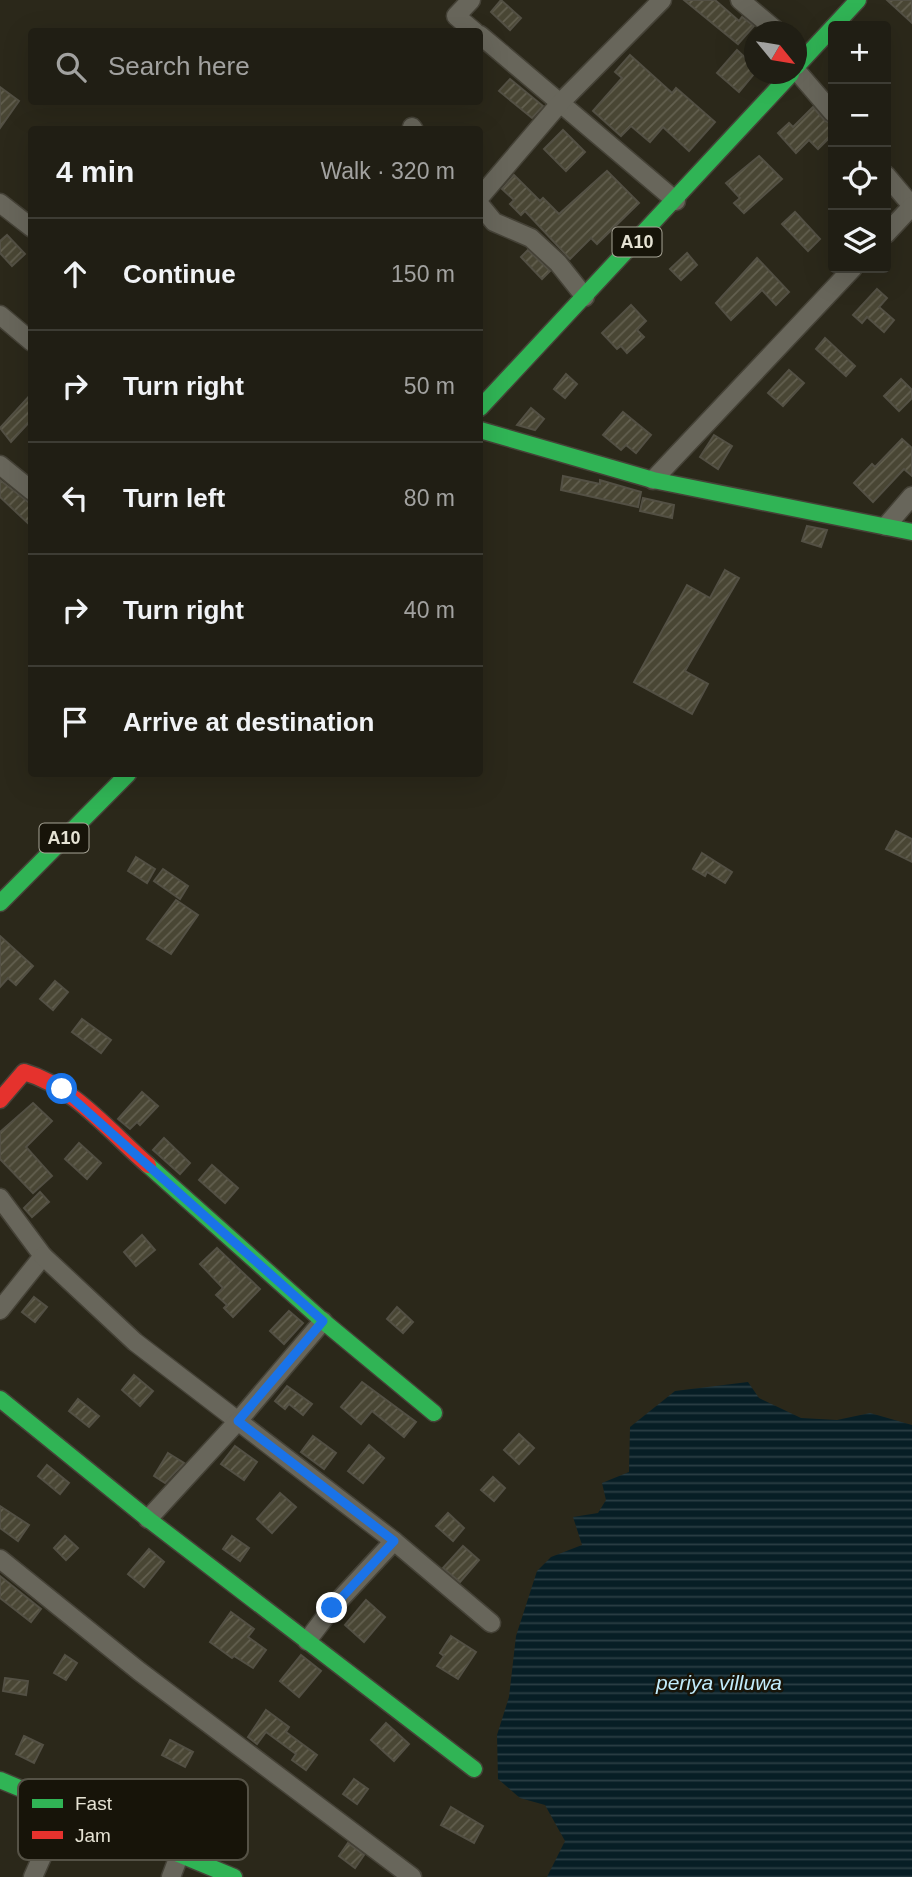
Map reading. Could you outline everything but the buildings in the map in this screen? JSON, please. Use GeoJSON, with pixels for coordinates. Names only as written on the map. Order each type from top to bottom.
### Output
{"type":"FeatureCollection","features":[{"type":"Feature","properties":{"kind":"main road"},"geometry":{"type":"LineString","coordinates":[[838,21],[858,0]]}},
{"type":"Feature","properties":{"kind":"main road"},"geometry":{"type":"LineString","coordinates":[[807,52],[828,31]]}},
{"type":"Feature","properties":{"kind":"main road","name":"A10"},"geometry":{"type":"LineString","coordinates":[[483,405],[677,201],[782,84]]}},
{"type":"Feature","properties":{"kind":"main road"},"geometry":{"type":"LineString","coordinates":[[483,431],[653,480],[912,532]]}},
{"type":"Feature","properties":{"kind":"main road","name":"A10"},"geometry":{"type":"LineString","coordinates":[[0,903],[125,777]]}},
{"type":"Feature","properties":{"kind":"main road"},"geometry":{"type":"LineString","coordinates":[[0,1100],[24,1072],[45,1077],[323,1321],[434,1413]]}},
{"type":"Feature","properties":{"kind":"main road"},"geometry":{"type":"LineString","coordinates":[[0,1399],[148,1519],[474,1769]]}},
{"type":"Feature","properties":{"kind":"main road"},"geometry":{"type":"LineString","coordinates":[[0,1780],[18,1788]]}},
{"type":"Feature","properties":{"kind":"main road"},"geometry":{"type":"LineString","coordinates":[[189,1860],[234,1877]]}},
{"type":"Feature","properties":{"kind":"street"},"geometry":{"type":"LineString","coordinates":[[470,28],[456,16],[471,0]]}},
{"type":"Feature","properties":{"kind":"street"},"geometry":{"type":"LineString","coordinates":[[483,193],[561,102],[662,0]]}},
{"type":"Feature","properties":{"kind":"street"},"geometry":{"type":"LineString","coordinates":[[740,0],[765,21]]}},
{"type":"Feature","properties":{"kind":"street"},"geometry":{"type":"LineString","coordinates":[[483,37],[677,201]]}},
{"type":"Feature","properties":{"kind":"street"},"geometry":{"type":"LineString","coordinates":[[807,72],[828,105]]}},
{"type":"Feature","properties":{"kind":"street"},"geometry":{"type":"LineString","coordinates":[[891,181],[912,206],[891,229]]}},
{"type":"Feature","properties":{"kind":"street"},"geometry":{"type":"LineString","coordinates":[[0,203],[28,225]]}},
{"type":"Feature","properties":{"kind":"street"},"geometry":{"type":"LineString","coordinates":[[483,209],[494,222],[531,237],[558,263],[585,297]]}},
{"type":"Feature","properties":{"kind":"street"},"geometry":{"type":"LineString","coordinates":[[653,480],[848,273]]}},
{"type":"Feature","properties":{"kind":"street"},"geometry":{"type":"LineString","coordinates":[[0,315],[28,339]]}},
{"type":"Feature","properties":{"kind":"street"},"geometry":{"type":"LineString","coordinates":[[0,465],[28,488]]}},
{"type":"Feature","properties":{"kind":"street"},"geometry":{"type":"LineString","coordinates":[[886,526],[912,496]]}},
{"type":"Feature","properties":{"kind":"street"},"geometry":{"type":"LineString","coordinates":[[0,1198],[43,1256],[135,1342],[394,1541],[491,1623]]}},
{"type":"Feature","properties":{"kind":"street"},"geometry":{"type":"LineString","coordinates":[[0,1310],[43,1256]]}},
{"type":"Feature","properties":{"kind":"street"},"geometry":{"type":"LineString","coordinates":[[148,1519],[238,1421],[323,1321]]}},
{"type":"Feature","properties":{"kind":"street"},"geometry":{"type":"LineString","coordinates":[[307,1641],[332,1608],[394,1541]]}},
{"type":"Feature","properties":{"kind":"street"},"geometry":{"type":"LineString","coordinates":[[0,1559],[139,1671],[412,1877]]}},
{"type":"Feature","properties":{"kind":"street"},"geometry":{"type":"LineString","coordinates":[[33,1877],[41,1860]]}},
{"type":"Feature","properties":{"kind":"street"},"geometry":{"type":"LineString","coordinates":[[171,1877],[177,1860]]}},
{"type":"Feature","properties":{"kind":"water","name":"periya villuwa"},"geometry":{"type":"Polygon","coordinates":[[[748,1382],[759,1398],[801,1418],[837,1420],[870,1413],[912,1425],[912,1877],[547,1877],[565,1841],[545,1805],[520,1798],[498,1779],[497,1735],[509,1697],[516,1636],[537,1571],[551,1557],[582,1545],[573,1517],[598,1513],[606,1500],[602,1483],[629,1472],[630,1427],[675,1391],[748,1382]]]}},
{"type":"Feature","properties":{"kind":"traffic: fast"},"geometry":{"type":"LineString","coordinates":[[839,21],[858,0]]}},
{"type":"Feature","properties":{"kind":"traffic: fast"},"geometry":{"type":"LineString","coordinates":[[807,55],[828,32]]}},
{"type":"Feature","properties":{"kind":"traffic: fast"},"geometry":{"type":"LineString","coordinates":[[483,405],[782,84]]}},
{"type":"Feature","properties":{"kind":"traffic: fast"},"geometry":{"type":"LineString","coordinates":[[483,431],[653,480],[912,532]]}},
{"type":"Feature","properties":{"kind":"traffic: fast"},"geometry":{"type":"LineString","coordinates":[[0,903],[125,777]]}},
{"type":"Feature","properties":{"kind":"traffic: fast"},"geometry":{"type":"LineString","coordinates":[[148,1165],[323,1321],[434,1413]]}},
{"type":"Feature","properties":{"kind":"traffic: fast"},"geometry":{"type":"LineString","coordinates":[[0,1399],[148,1519],[474,1769]]}},
{"type":"Feature","properties":{"kind":"traffic: fast"},"geometry":{"type":"LineString","coordinates":[[0,1780],[18,1787]]}},
{"type":"Feature","properties":{"kind":"traffic: fast"},"geometry":{"type":"LineString","coordinates":[[193,1860],[234,1877]]}},
{"type":"Feature","properties":{"kind":"traffic: jam"},"geometry":{"type":"LineString","coordinates":[[0,1100],[24,1072],[42,1079],[90,1111],[148,1165]]}},
{"type":"Feature","properties":{"kind":"route"},"geometry":{"type":"LineString","coordinates":[[62,1089],[323,1321],[238,1421],[394,1541],[332,1608]]}}]}
